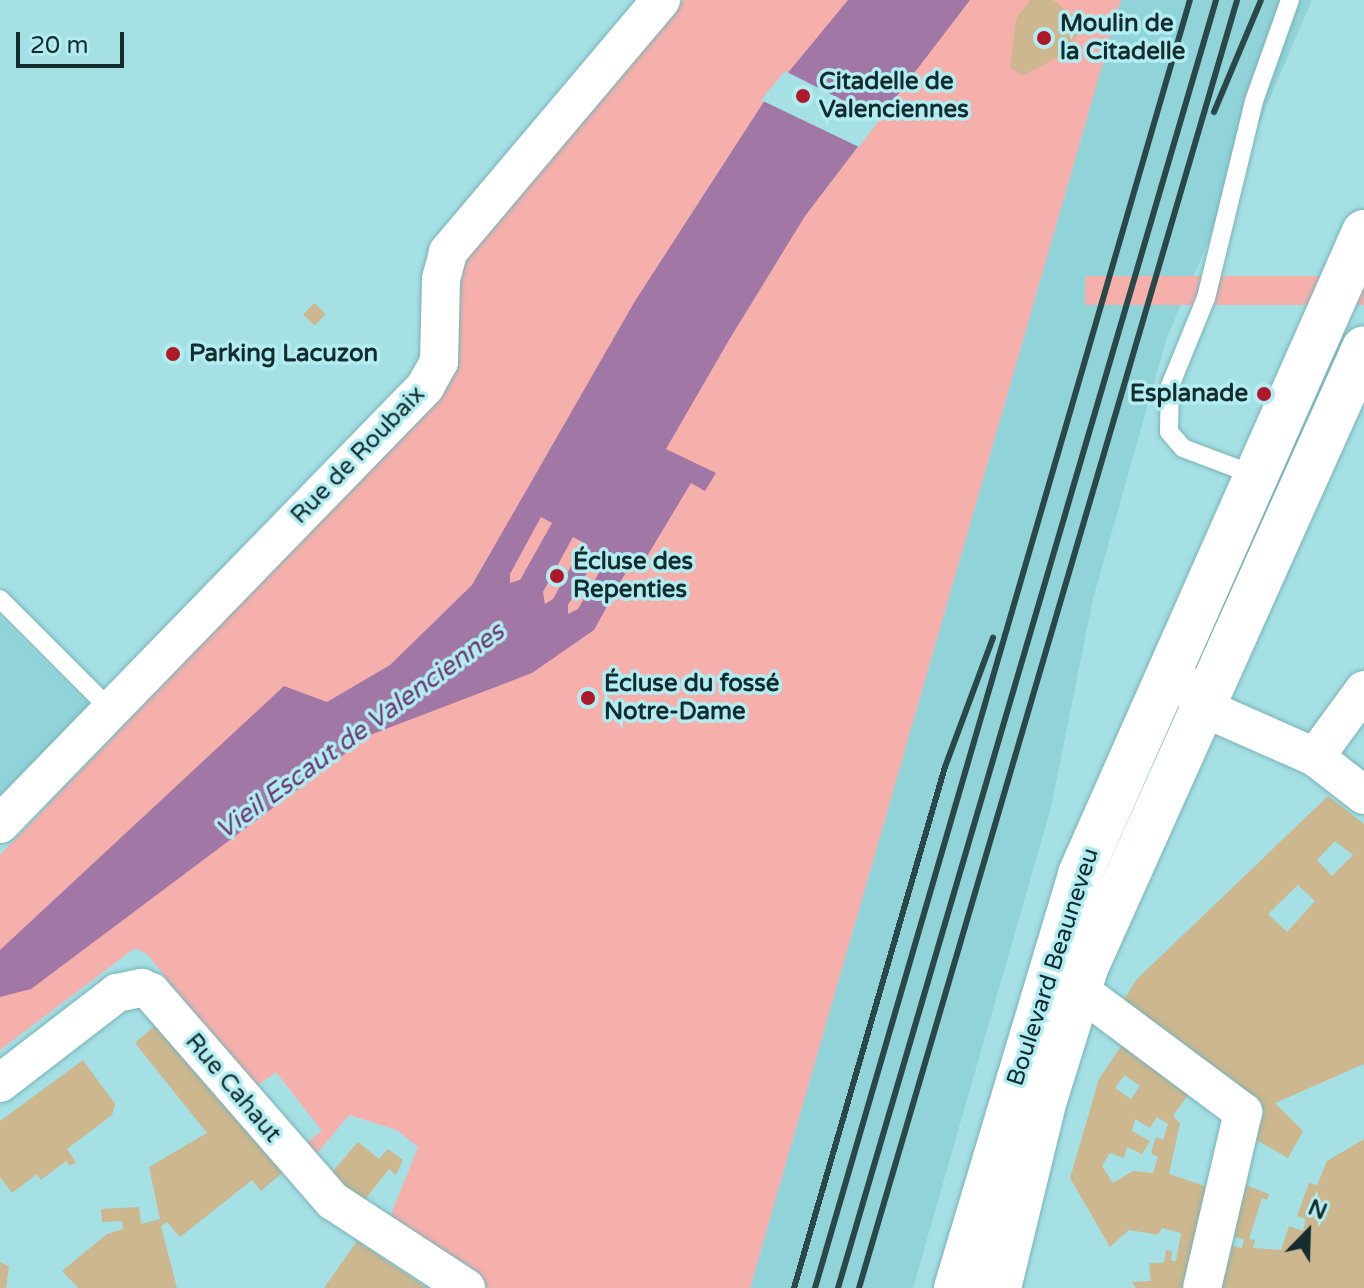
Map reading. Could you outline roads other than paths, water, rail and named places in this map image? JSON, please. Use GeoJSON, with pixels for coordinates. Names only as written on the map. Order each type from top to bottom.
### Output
{"type":"FeatureCollection","features":[{"type":"Feature","properties":{"kind":"main road","name":"Boulevard Beauneveu"},"geometry":{"type":"LineString","coordinates":[[956,1288],[1068,909],[1364,232]]}},
{"type":"Feature","properties":{"kind":"main road","name":"Boulevard Beauneveu"},"geometry":{"type":"LineString","coordinates":[[999,1288],[1045,1100],[1078,989],[1364,348]]}},
{"type":"Feature","properties":{"kind":"street","name":"Rue de Roubaix"},"geometry":{"type":"LineString","coordinates":[[0,824],[425,387],[439,362],[441,279],[448,252],[660,1]]}},
{"type":"Feature","properties":{"kind":"street"},"geometry":{"type":"LineString","coordinates":[[1177,654],[1188,690],[1204,708],[1315,757],[1364,795]]}},
{"type":"Feature","properties":{"kind":"street"},"geometry":{"type":"LineString","coordinates":[[1315,757],[1364,690]]}},
{"type":"Feature","properties":{"kind":"street","name":"Rue Cahaut"},"geometry":{"type":"LineString","coordinates":[[0,1083],[117,993],[141,988],[151,992],[333,1201],[466,1288]]}},
{"type":"Feature","properties":{"kind":"street"},"geometry":{"type":"LineString","coordinates":[[1078,989],[1243,1112],[1202,1288]]}},
{"type":"Feature","properties":{"kind":"lane"},"geometry":{"type":"LineString","coordinates":[[1257,476],[1183,448],[1169,432],[1170,386],[1206,298],[1254,101],[1290,0]]}},
{"type":"Feature","properties":{"kind":"lane"},"geometry":{"type":"LineString","coordinates":[[0,599],[111,710]]}},
{"type":"Feature","properties":{"kind":"water","name":"Vieil Escaut de Valenciennes"},"geometry":{"type":"Polygon","coordinates":[[[848,0],[970,0],[805,216],[729,340],[666,449],[716,473],[705,491],[691,483],[640,568],[631,563],[594,630],[532,673],[370,735],[31,989],[0,997],[0,950],[284,686],[327,702],[390,665],[472,585],[635,301],[763,103],[848,0]],[[541,517],[510,574],[510,583],[520,580],[552,523],[541,517]],[[573,537],[543,592],[545,604],[553,599],[584,543],[573,537]],[[599,552],[568,605],[568,614],[578,609],[608,557],[599,552]]]}},
{"type":"Feature","properties":{"kind":"railway"},"geometry":{"type":"LineString","coordinates":[[815,1288],[1190,0]]}},
{"type":"Feature","properties":{"kind":"railway"},"geometry":{"type":"LineString","coordinates":[[838,1288],[1216,0]]}},
{"type":"Feature","properties":{"kind":"railway"},"geometry":{"type":"LineString","coordinates":[[859,1288],[1237,0]]}},
{"type":"Feature","properties":{"kind":"railway"},"geometry":{"type":"LineString","coordinates":[[1214,112],[1261,0]]}},
{"type":"Feature","properties":{"kind":"railway"},"geometry":{"type":"LineString","coordinates":[[794,1288],[945,767],[993,638]]}},
{"type":"Feature","properties":{"kind":"place","name":"Moulin de la Citadelle"},"geometry":{"type":"Point","coordinates":[1044,38]}},
{"type":"Feature","properties":{"kind":"place","name":"Citadelle de Valenciennes"},"geometry":{"type":"Point","coordinates":[803,96]}},
{"type":"Feature","properties":{"kind":"place","name":"Parking Lacuzon"},"geometry":{"type":"Point","coordinates":[173,354]}},
{"type":"Feature","properties":{"kind":"place","name":"Esplanade"},"geometry":{"type":"Point","coordinates":[1264,394]}},
{"type":"Feature","properties":{"kind":"place","name":"Écluse des Repenties"},"geometry":{"type":"Point","coordinates":[557,576]}},
{"type":"Feature","properties":{"kind":"place","name":"Écluse du fossé Notre-Dame"},"geometry":{"type":"Point","coordinates":[588,698]}}]}
